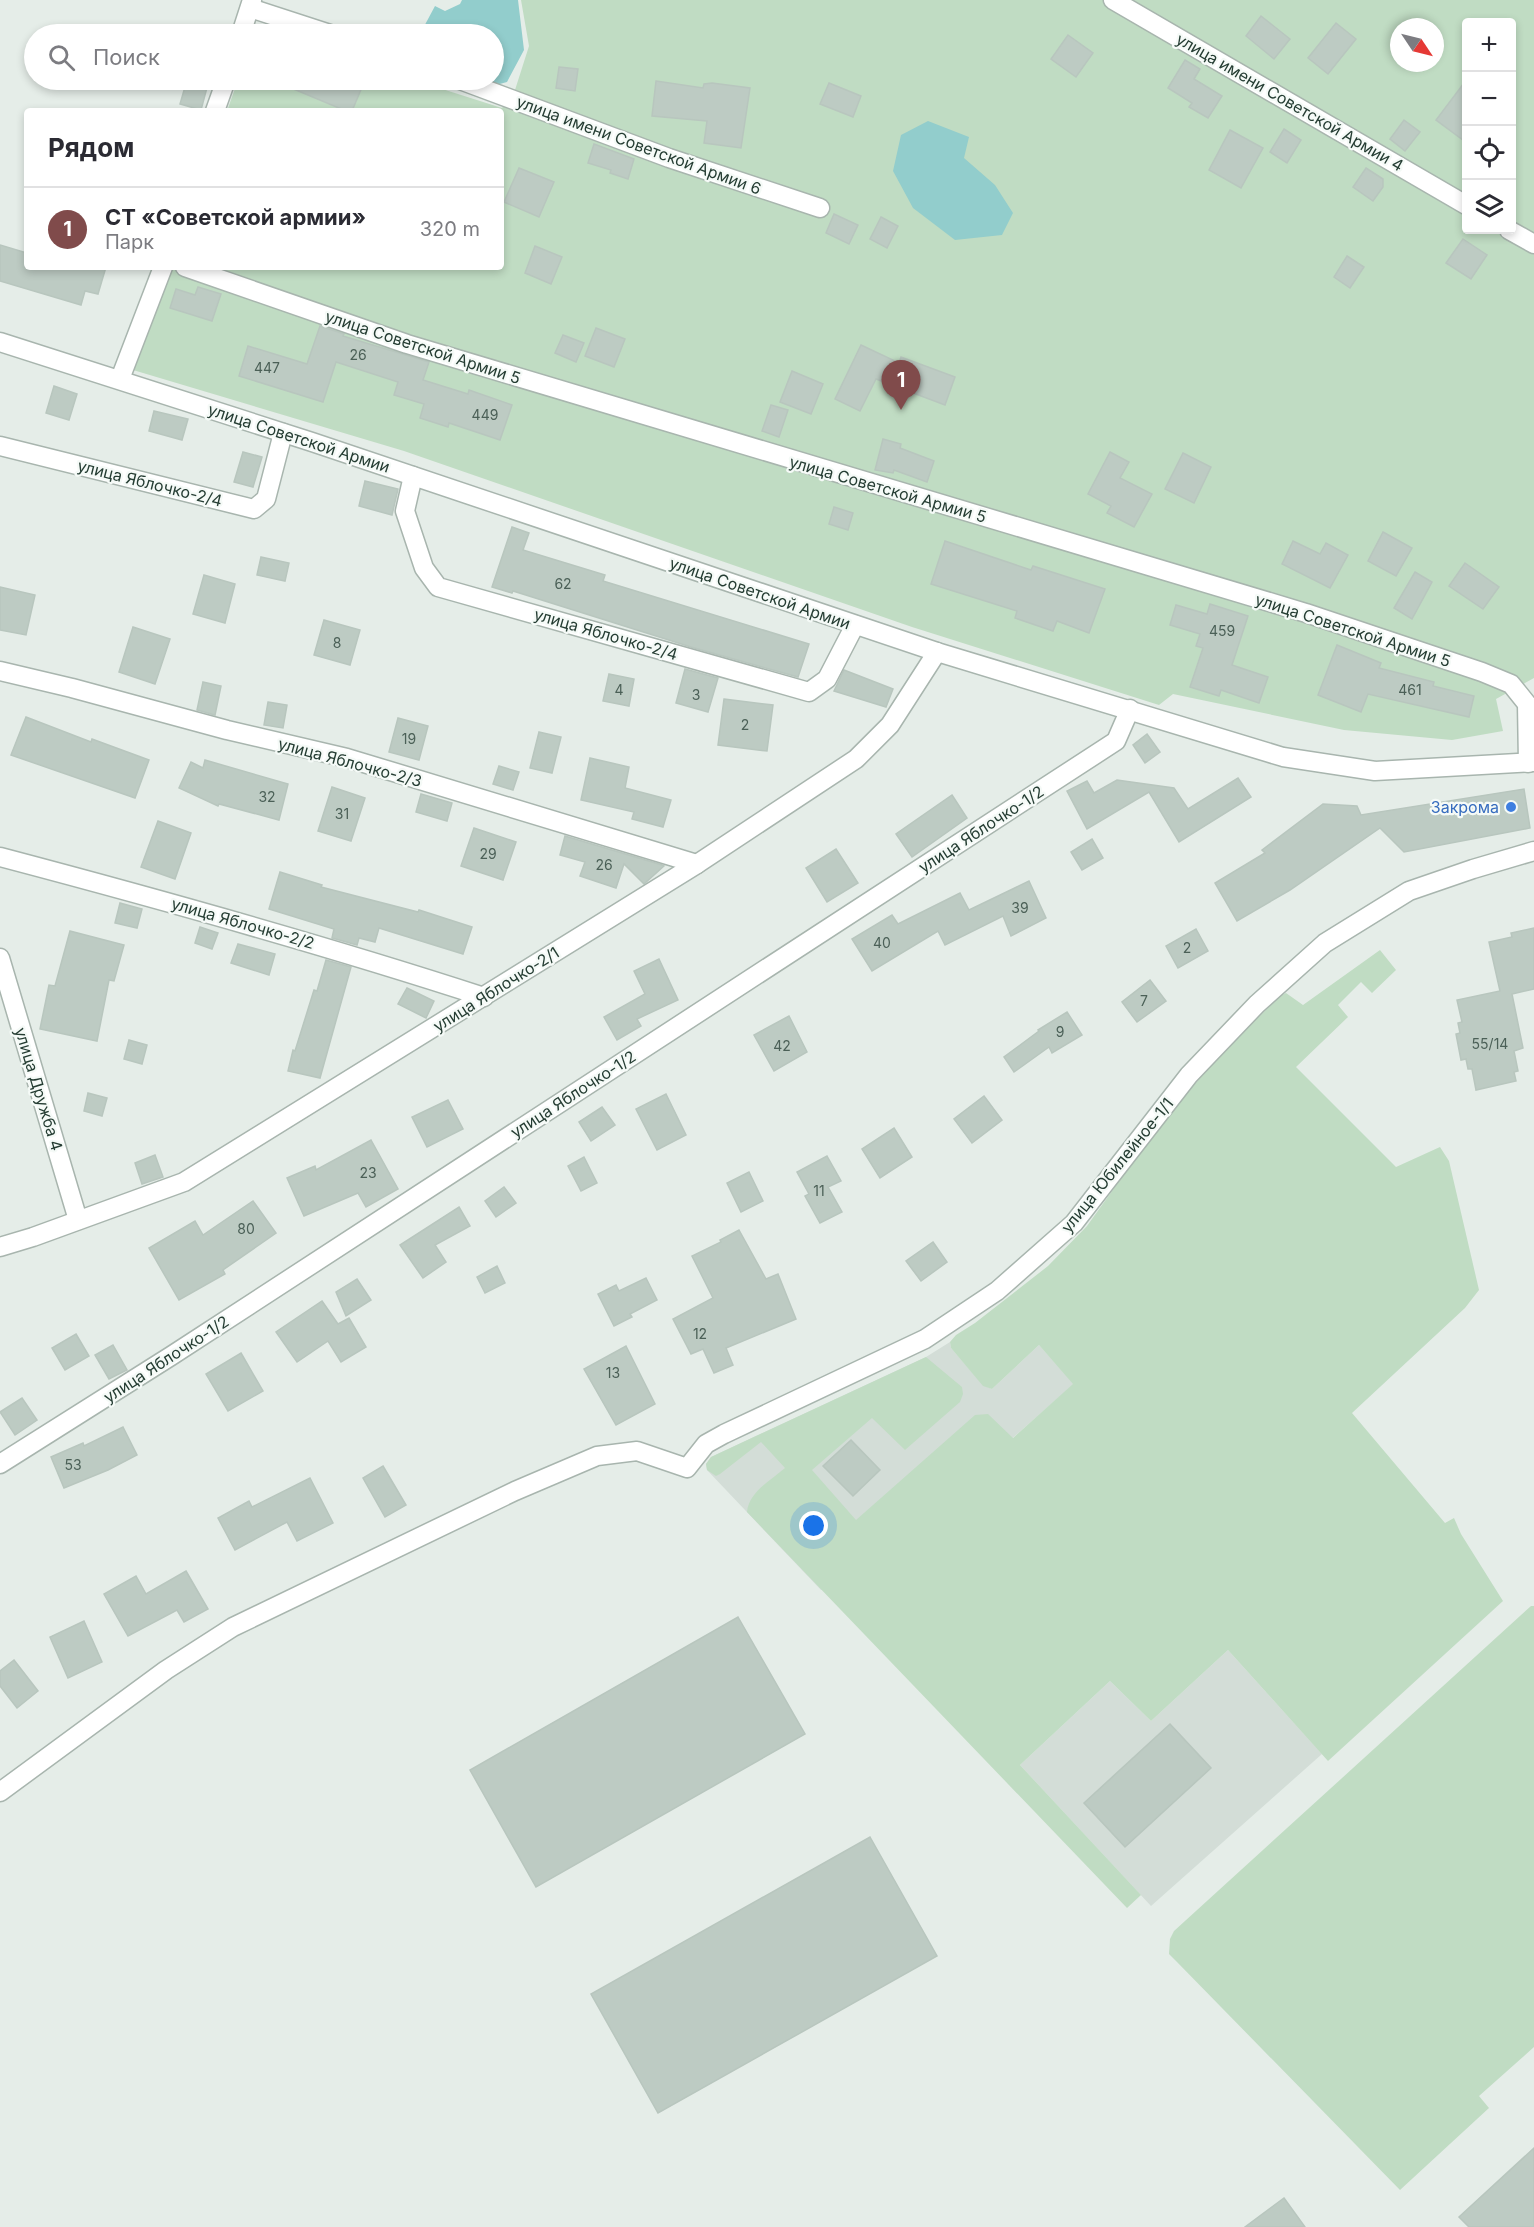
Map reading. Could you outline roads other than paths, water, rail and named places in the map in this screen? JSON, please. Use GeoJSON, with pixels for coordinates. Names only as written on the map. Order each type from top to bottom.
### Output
{"type":"FeatureCollection","features":[{"type":"Feature","properties":{"kind":"street","name":"улица имени Советской Армии 4"},"geometry":{"type":"LineString","coordinates":[[1113,0],[1462,202]]}},
{"type":"Feature","properties":{"kind":"street"},"geometry":{"type":"LineString","coordinates":[[244,24],[251,4],[304,24]]}},
{"type":"Feature","properties":{"kind":"street"},"geometry":{"type":"LineString","coordinates":[[217,108],[223,90]]}},
{"type":"Feature","properties":{"kind":"street","name":"улица имени Советской Армии 6"},"geometry":{"type":"LineString","coordinates":[[487,90],[669,158],[820,208]]}},
{"type":"Feature","properties":{"kind":"street"},"geometry":{"type":"LineString","coordinates":[[1516,234],[1534,244]]}},
{"type":"Feature","properties":{"kind":"street"},"geometry":{"type":"LineString","coordinates":[[120,379],[162,270]]}},
{"type":"Feature","properties":{"kind":"street","name":"улица Советской Армии 5"},"geometry":{"type":"LineString","coordinates":[[194,270],[407,344],[1296,610],[1482,672],[1511,684],[1527,704],[1531,762]]}},
{"type":"Feature","properties":{"kind":"street","name":"улица Советской Армии"},"geometry":{"type":"LineString","coordinates":[[0,342],[120,379],[937,652],[1283,757],[1375,771],[1531,762]]}},
{"type":"Feature","properties":{"kind":"street","name":"улица Яблочко-2/4"},"geometry":{"type":"LineString","coordinates":[[0,446],[254,509],[266,499],[283,433]]}},
{"type":"Feature","properties":{"kind":"street","name":"улица Яблочко-2/4"},"geometry":{"type":"LineString","coordinates":[[413,476],[405,511],[424,568],[438,587],[809,692],[827,678],[855,625]]}},
{"type":"Feature","properties":{"kind":"street","name":"улица Яблочко-2/1"},"geometry":{"type":"LineString","coordinates":[[0,1247],[184,1182],[697,864],[856,759],[890,726],[937,652]]}},
{"type":"Feature","properties":{"kind":"street","name":"улица Яблочко-2/3"},"geometry":{"type":"LineString","coordinates":[[0,671],[227,730],[347,758],[697,864]]}},
{"type":"Feature","properties":{"kind":"street","name":"улица Яблочко-1/2"},"geometry":{"type":"LineString","coordinates":[[0,1464],[171,1356],[1116,741],[1130,709]]}},
{"type":"Feature","properties":{"kind":"street","name":"улица Юбилейное-1/1"},"geometry":{"type":"LineString","coordinates":[[0,1792],[166,1670],[233,1627],[515,1491],[597,1456],[637,1451],[687,1468],[706,1444],[724,1434],[925,1339],[997,1291],[1074,1223],[1189,1076],[1257,1004],[1325,943],[1409,891],[1534,851]]}},
{"type":"Feature","properties":{"kind":"street","name":"улица Яблочко-2/2"},"geometry":{"type":"LineString","coordinates":[[0,856],[176,903],[386,965],[484,997]]}},
{"type":"Feature","properties":{"kind":"street","name":"улица Дружба 4"},"geometry":{"type":"LineString","coordinates":[[0,958],[78,1220]]}},
{"type":"Feature","properties":{"kind":"water"},"geometry":{"type":"Polygon","coordinates":[[[462,0],[518,0],[524,50],[507,82],[504,83],[504,24],[425,24],[435,6],[445,11],[460,4],[462,0]]]}},
{"type":"Feature","properties":{"kind":"water"},"geometry":{"type":"Polygon","coordinates":[[[928,121],[969,137],[964,158],[995,185],[1013,213],[1002,235],[955,240],[913,208],[893,171],[901,135],[928,121]]]}},
{"type":"Feature","properties":{"kind":"place","name":"СТ «Советской армии»"},"geometry":{"type":"Point","coordinates":[901,410]}},
{"type":"Feature","properties":{"kind":"place","name":"Закрома"},"geometry":{"type":"Point","coordinates":[1511,807]}}]}
